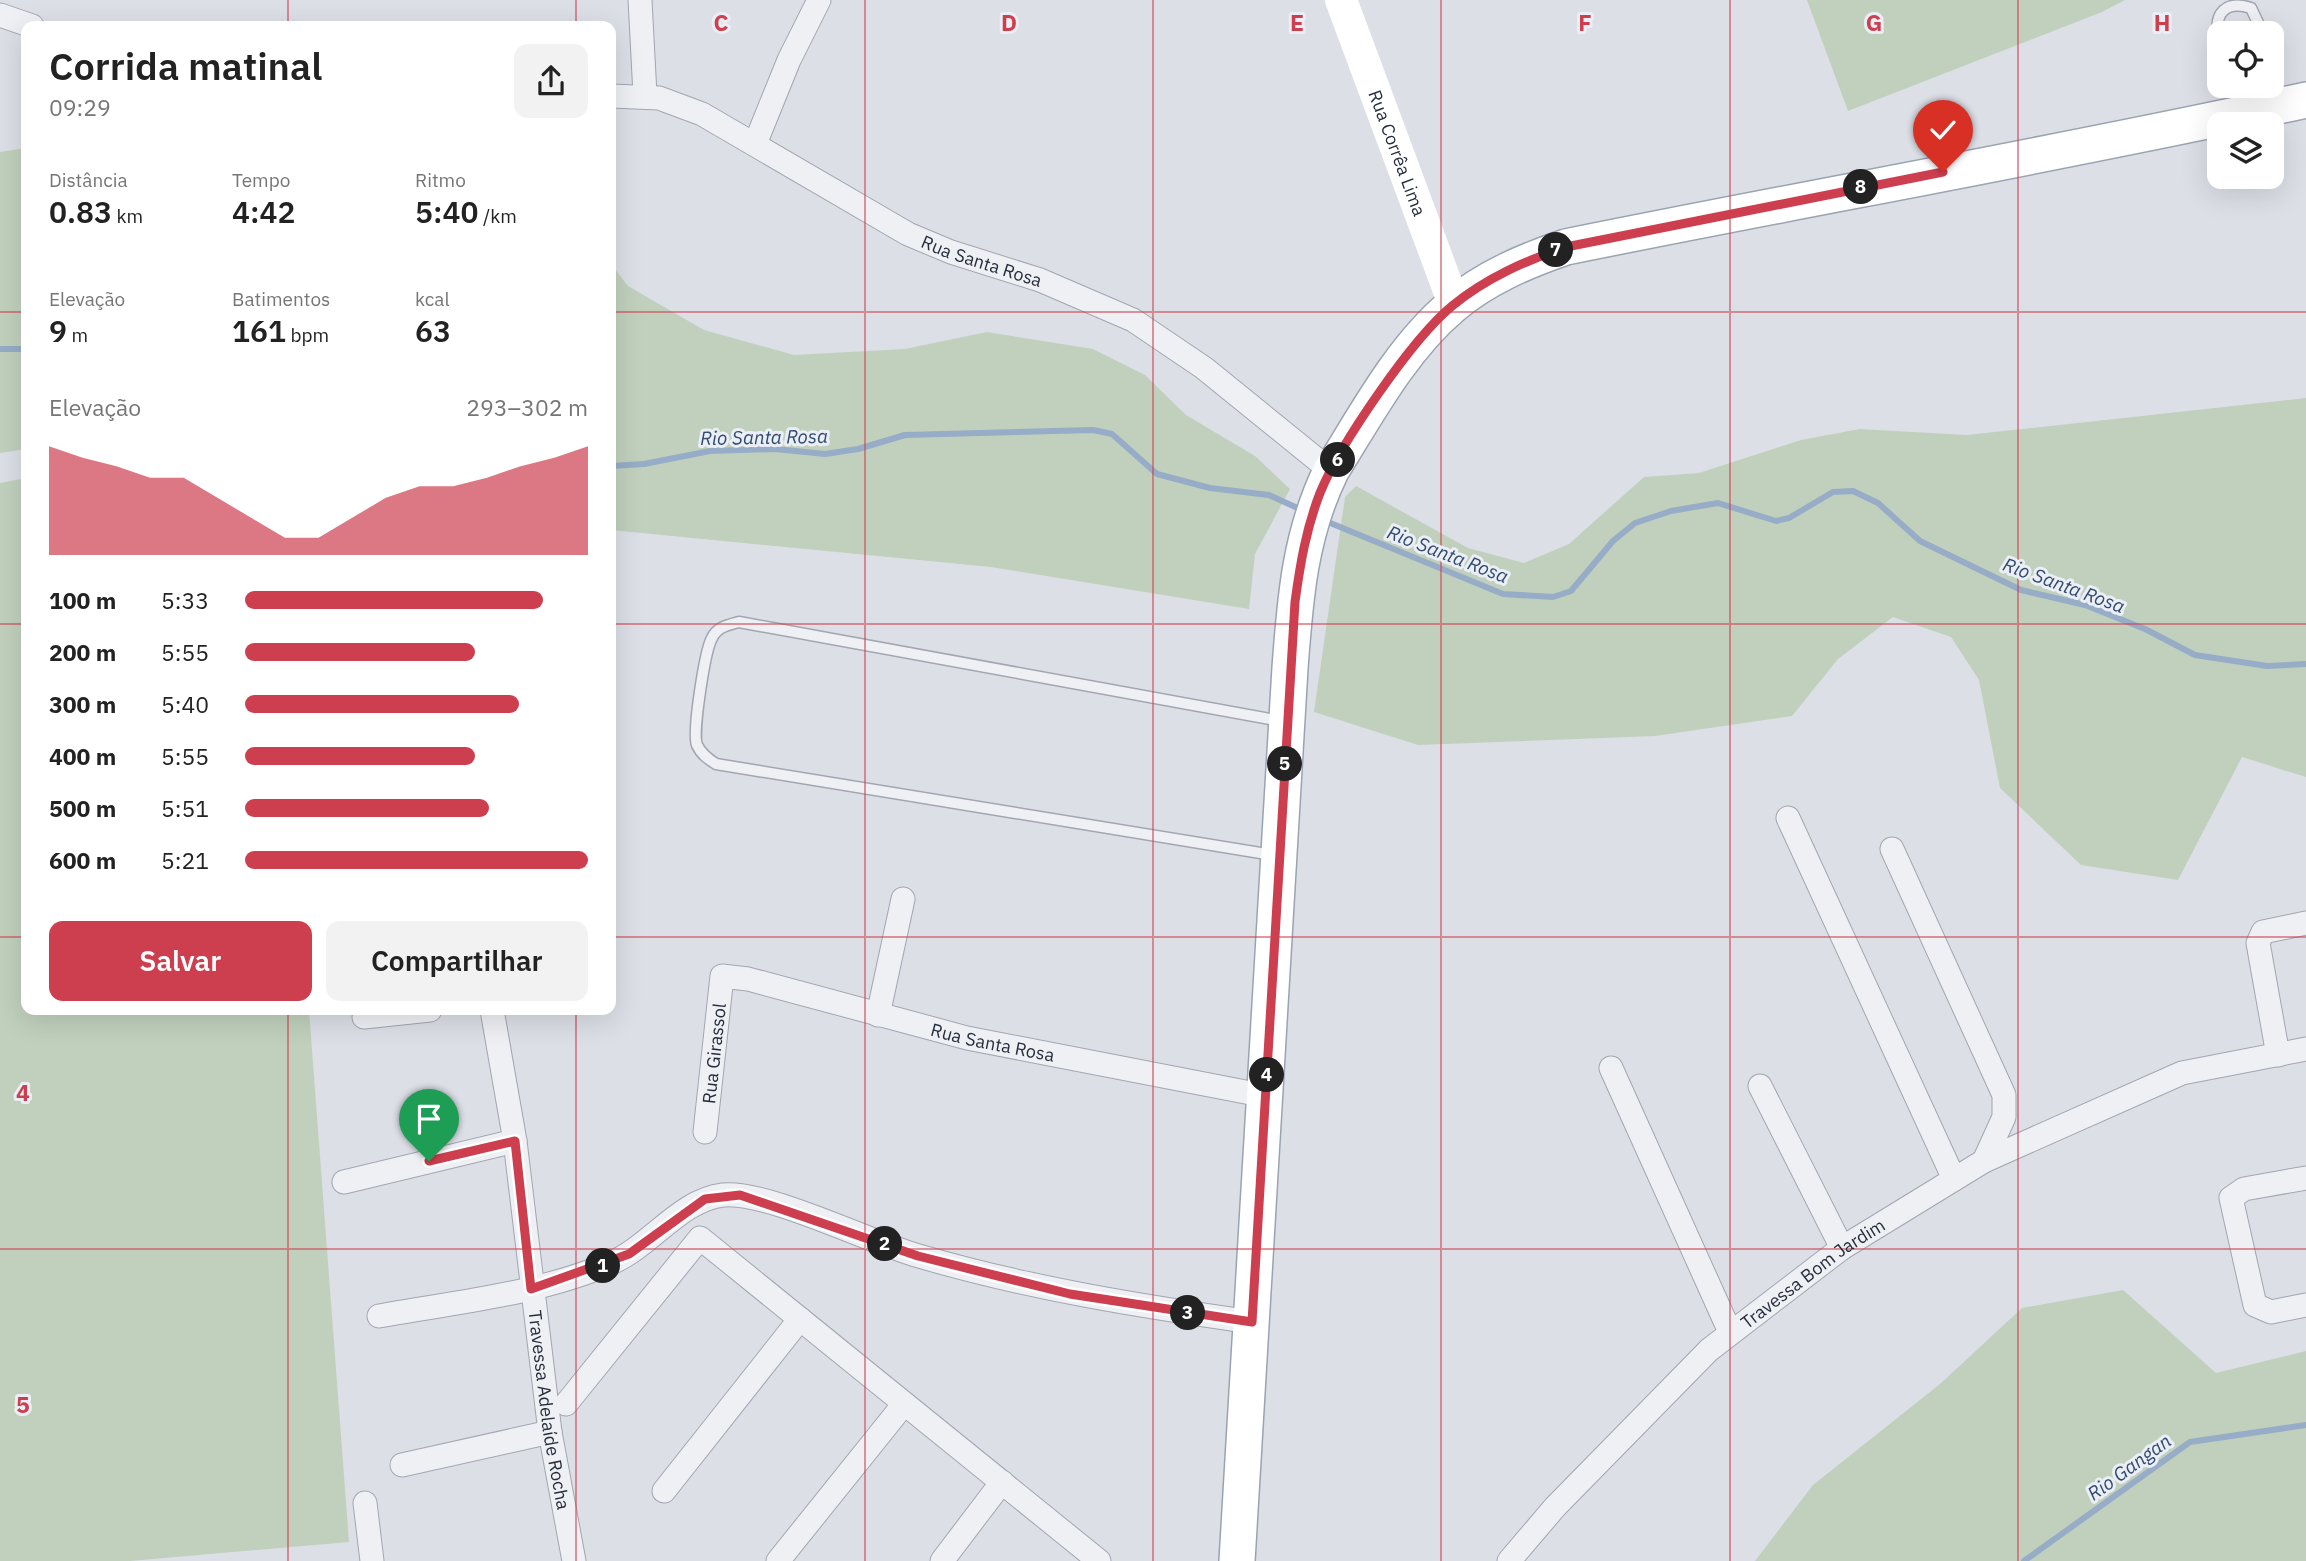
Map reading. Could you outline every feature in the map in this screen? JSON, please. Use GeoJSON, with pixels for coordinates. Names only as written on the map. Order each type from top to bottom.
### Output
{"type":"FeatureCollection","features":[{"type":"Feature","properties":{"kind":"main road"},"geometry":{"type":"LineString","coordinates":[[1237,1561],[1287,722],[1295,602],[1303,544],[1326,482],[1419,339],[1454,304],[1492,278],[1528,260],[1566,247],[2252,99],[2306,100]]}},
{"type":"Feature","properties":{"kind":"street"},"geometry":{"type":"LineString","coordinates":[[640,0],[645,95]]}},
{"type":"Feature","properties":{"kind":"street"},"geometry":{"type":"LineString","coordinates":[[755,144],[789,60],[820,0]]}},
{"type":"Feature","properties":{"kind":"street","name":"Rua Corrêa Lima"},"geometry":{"type":"LineString","coordinates":[[1341,0],[1454,304]]}},
{"type":"Feature","properties":{"kind":"street"},"geometry":{"type":"LineString","coordinates":[[0,15],[21,22]]}},
{"type":"Feature","properties":{"kind":"street","name":"Rua Santa Rosa"},"geometry":{"type":"LineString","coordinates":[[616,96],[645,95],[702,114],[908,234],[951,252],[1050,284],[1133,320],[1204,368],[1326,482]]}},
{"type":"Feature","properties":{"kind":"street"},"geometry":{"type":"LineString","coordinates":[[1788,818],[1954,1179]]}},
{"type":"Feature","properties":{"kind":"street"},"geometry":{"type":"LineString","coordinates":[[1892,849],[2004,1095],[2004,1116],[1984,1161]]}},
{"type":"Feature","properties":{"kind":"street"},"geometry":{"type":"LineString","coordinates":[[878,1015],[903,899]]}},
{"type":"Feature","properties":{"kind":"street"},"geometry":{"type":"LineString","coordinates":[[2278,1055],[2258,943],[2263,932],[2306,923]]}},
{"type":"Feature","properties":{"kind":"street","name":"Rua Santa Rosa"},"geometry":{"type":"LineString","coordinates":[[722,976],[748,979],[967,1038],[1266,1096]]}},
{"type":"Feature","properties":{"kind":"street","name":"Rua Girassol"},"geometry":{"type":"LineString","coordinates":[[705,1132],[722,976]]}},
{"type":"Feature","properties":{"kind":"street"},"geometry":{"type":"LineString","coordinates":[[364,1017],[383,1015]]}},
{"type":"Feature","properties":{"kind":"street","name":"Travessa Adelaíde Rocha"},"geometry":{"type":"LineString","coordinates":[[493,1015],[515,1141],[550,1432],[573,1561]]}},
{"type":"Feature","properties":{"kind":"street","name":"Travessa Bom Jardim"},"geometry":{"type":"LineString","coordinates":[[1509,1561],[1603,1458],[1730,1332],[1842,1248],[1984,1161],[2182,1073],[2306,1049]]}},
{"type":"Feature","properties":{"kind":"street"},"geometry":{"type":"LineString","coordinates":[[1611,1068],[1730,1332]]}},
{"type":"Feature","properties":{"kind":"street"},"geometry":{"type":"LineString","coordinates":[[1760,1086],[1842,1248]]}},
{"type":"Feature","properties":{"kind":"street"},"geometry":{"type":"LineString","coordinates":[[344,1182],[515,1141]]}},
{"type":"Feature","properties":{"kind":"street"},"geometry":{"type":"LineString","coordinates":[[2306,1178],[2244,1189],[2231,1198],[2255,1305],[2271,1312],[2306,1305]]}},
{"type":"Feature","properties":{"kind":"street"},"geometry":{"type":"LineString","coordinates":[[379,1316],[531,1289],[629,1254],[705,1199],[740,1195],[918,1256],[1070,1294],[1252,1322]]}},
{"type":"Feature","properties":{"kind":"street"},"geometry":{"type":"LineString","coordinates":[[566,1404],[700,1238],[1099,1561]]}},
{"type":"Feature","properties":{"kind":"street"},"geometry":{"type":"LineString","coordinates":[[664,1491],[800,1319]]}},
{"type":"Feature","properties":{"kind":"street"},"geometry":{"type":"LineString","coordinates":[[778,1561],[904,1404]]}},
{"type":"Feature","properties":{"kind":"street"},"geometry":{"type":"LineString","coordinates":[[402,1465],[550,1432]]}},
{"type":"Feature","properties":{"kind":"street"},"geometry":{"type":"LineString","coordinates":[[942,1561],[1002,1482]]}},
{"type":"Feature","properties":{"kind":"street"},"geometry":{"type":"LineString","coordinates":[[365,1503],[372,1561]]}},
{"type":"Feature","properties":{"kind":"lane"},"geometry":{"type":"LineString","coordinates":[[2218,21],[2222,8],[2231,5],[2251,8],[2257,21]]}},
{"type":"Feature","properties":{"kind":"lane"},"geometry":{"type":"LineString","coordinates":[[1279,856],[716,764],[704,756],[696,744],[694,727],[711,638],[721,627],[739,622],[1287,722]]}},
{"type":"Feature","properties":{"kind":"green space"},"geometry":{"type":"Polygon","coordinates":[[[1807,0],[2125,0],[2102,12],[1848,111],[1807,0]]]}},
{"type":"Feature","properties":{"kind":"green space"},"geometry":{"type":"Polygon","coordinates":[[[21,149],[21,450],[0,453],[0,152],[21,149]]]}},
{"type":"Feature","properties":{"kind":"green space"},"geometry":{"type":"Polygon","coordinates":[[[616,270],[628,286],[704,330],[794,355],[905,349],[987,332],[1093,349],[1145,375],[1186,415],[1255,456],[1290,489],[1255,554],[1249,609],[991,567],[616,530],[616,270]]]}},
{"type":"Feature","properties":{"kind":"green space"},"geometry":{"type":"Polygon","coordinates":[[[2306,398],[2306,777],[2242,757],[2178,880],[2081,865],[2000,788],[1979,680],[1951,637],[1893,617],[1838,659],[1792,716],[1655,736],[1418,745],[1314,712],[1345,497],[1356,486],[1468,548],[1524,563],[1569,544],[1644,477],[1699,473],[1801,440],[1860,429],[1967,435],[2306,398]]]}},
{"type":"Feature","properties":{"kind":"green space"},"geometry":{"type":"Polygon","coordinates":[[[21,479],[21,1015],[309,1015],[349,1542],[130,1561],[0,1561],[0,483],[21,479]]]}},
{"type":"Feature","properties":{"kind":"green space"},"geometry":{"type":"Polygon","coordinates":[[[2123,1290],[2216,1373],[2306,1351],[2306,1561],[1755,1561],[1813,1485],[1940,1384],[2022,1308],[2123,1290]]]}},
{"type":"Feature","properties":{"kind":"waterway","name":"Rio Santa Rosa"},"geometry":{"type":"LineString","coordinates":[[0,349],[21,349]]}},
{"type":"Feature","properties":{"kind":"waterway","name":"Rio Santa Rosa"},"geometry":{"type":"LineString","coordinates":[[616,466],[644,464],[710,451],[775,449],[825,454],[858,449],[905,435],[1093,430],[1112,434],[1157,474],[1210,488],[1269,495],[1304,511]]}},
{"type":"Feature","properties":{"kind":"waterway","name":"Rio Santa Rosa"},"geometry":{"type":"LineString","coordinates":[[1323,520],[1503,594],[1553,597],[1571,591],[1613,541],[1635,523],[1671,511],[1718,503],[1776,521],[1789,518],[1833,492],[1853,491],[1878,503],[1920,541],[2021,590],[2085,605],[2145,629],[2195,655],[2267,666],[2306,664]]}},
{"type":"Feature","properties":{"kind":"waterway","name":"Rio Gangan"},"geometry":{"type":"LineString","coordinates":[[2024,1561],[2190,1442],[2306,1425]]}},
{"type":"Feature","properties":{"kind":"route"},"geometry":{"type":"LineString","coordinates":[[429,1161],[515,1141],[531,1289],[608,1264],[629,1254],[691,1206],[705,1199],[740,1195],[759,1199],[918,1256],[1070,1294],[1252,1322],[1295,602],[1303,544],[1321,492],[1350,439],[1419,339],[1454,304],[1492,278],[1528,260],[1566,247],[1943,172]]}}]}
